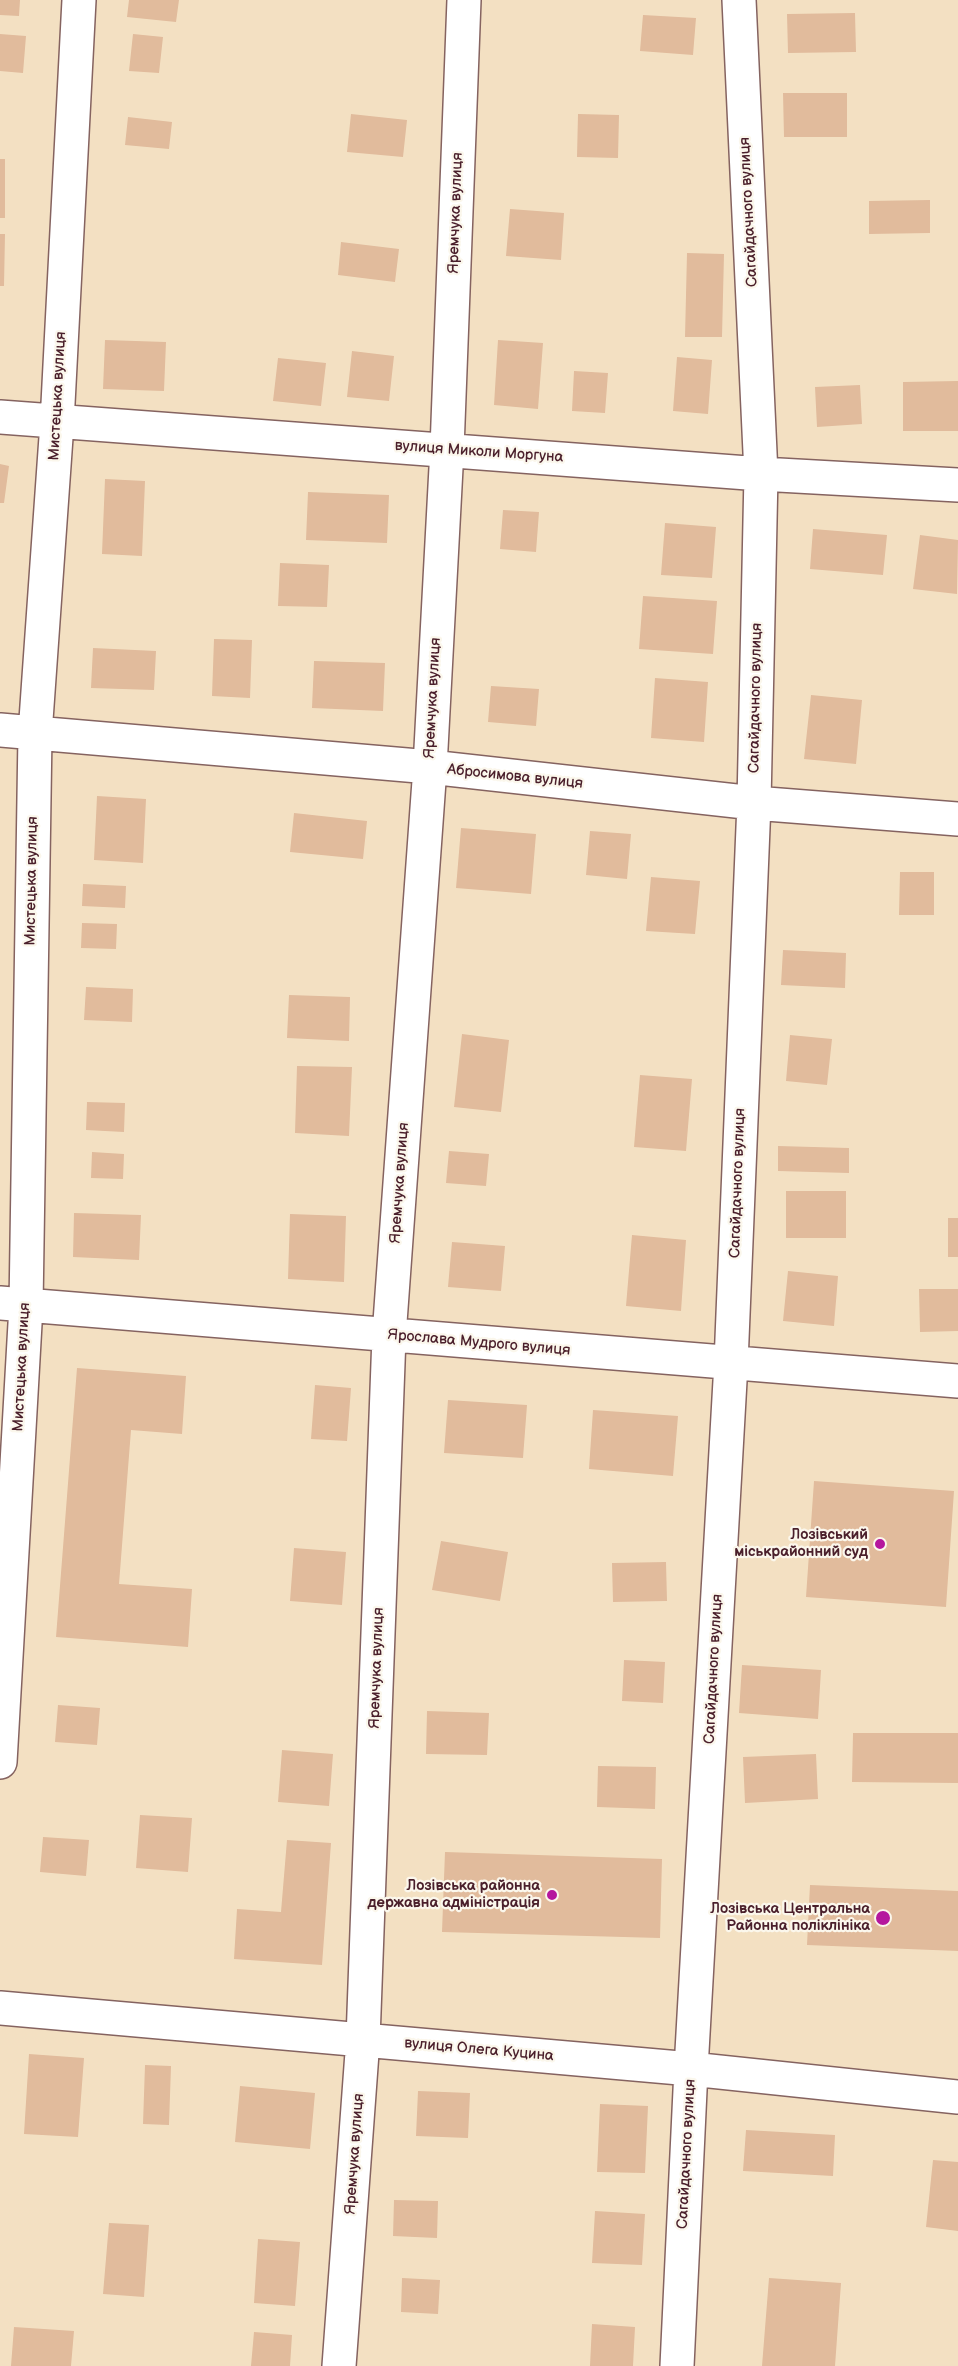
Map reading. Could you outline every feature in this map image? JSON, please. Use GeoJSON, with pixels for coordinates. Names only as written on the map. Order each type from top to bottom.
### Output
{"type":"FeatureCollection","features":[{"type":"Feature","properties":{"kind":"street","name":"Мистецька вулиця"},"geometry":{"type":"LineString","coordinates":[[0,1762],[13,1304],[35,734],[57,423],[79,0]]}},
{"type":"Feature","properties":{"kind":"street","name":"Яремчука вулиця"},"geometry":{"type":"LineString","coordinates":[[339,2366],[363,2039],[389,1336],[430,767],[447,449],[464,0]]}},
{"type":"Feature","properties":{"kind":"street","name":"Сагайдачного вулиця"},"geometry":{"type":"LineString","coordinates":[[677,2366],[691,2069],[731,1363],[754,803],[761,474],[739,0]]}},
{"type":"Feature","properties":{"kind":"street","name":"вулиця Миколи Моргуна"},"geometry":{"type":"LineString","coordinates":[[0,417],[761,474],[958,485]]}},
{"type":"Feature","properties":{"kind":"street","name":"Абросимова вулиця"},"geometry":{"type":"LineString","coordinates":[[0,730],[430,767],[754,803],[958,819]]}},
{"type":"Feature","properties":{"kind":"street","name":"Ярослава Мудрого вулиця"},"geometry":{"type":"LineString","coordinates":[[13,1304],[958,1381]]}},
{"type":"Feature","properties":{"kind":"street","name":"вулиця Олега Куцина"},"geometry":{"type":"LineString","coordinates":[[0,2008],[691,2069],[958,2097]]}},
{"type":"Feature","properties":{"kind":"building"},"geometry":{"type":"Polygon","coordinates":[[[0,0],[20,0],[19,16],[0,15],[0,0]]]}},
{"type":"Feature","properties":{"kind":"building"},"geometry":{"type":"Polygon","coordinates":[[[129,0],[179,0],[176,22],[127,17],[129,0]]]}},
{"type":"Feature","properties":{"kind":"building"},"geometry":{"type":"Polygon","coordinates":[[[855,13],[856,52],[788,53],[787,14],[855,13]]]}},
{"type":"Feature","properties":{"kind":"building"},"geometry":{"type":"Polygon","coordinates":[[[643,15],[696,18],[693,55],[640,51],[643,15]]]}},
{"type":"Feature","properties":{"kind":"building"},"geometry":{"type":"Polygon","coordinates":[[[0,34],[26,36],[23,73],[0,71],[0,34]]]}},
{"type":"Feature","properties":{"kind":"building"},"geometry":{"type":"Polygon","coordinates":[[[133,34],[163,37],[159,73],[129,71],[133,34]]]}},
{"type":"Feature","properties":{"kind":"building"},"geometry":{"type":"Polygon","coordinates":[[[783,93],[847,93],[847,137],[784,137],[783,93]]]}},
{"type":"Feature","properties":{"kind":"building"},"geometry":{"type":"Polygon","coordinates":[[[351,114],[407,120],[403,157],[347,152],[351,114]]]}},
{"type":"Feature","properties":{"kind":"building"},"geometry":{"type":"Polygon","coordinates":[[[578,114],[619,115],[618,158],[577,157],[578,114]]]}},
{"type":"Feature","properties":{"kind":"building"},"geometry":{"type":"Polygon","coordinates":[[[128,117],[172,122],[169,149],[125,145],[128,117]]]}},
{"type":"Feature","properties":{"kind":"building"},"geometry":{"type":"Polygon","coordinates":[[[0,159],[5,159],[5,218],[0,218],[0,159]]]}},
{"type":"Feature","properties":{"kind":"building"},"geometry":{"type":"Polygon","coordinates":[[[930,200],[930,233],[869,234],[869,201],[930,200]]]}},
{"type":"Feature","properties":{"kind":"building"},"geometry":{"type":"Polygon","coordinates":[[[510,209],[564,213],[561,260],[506,256],[510,209]]]}},
{"type":"Feature","properties":{"kind":"building"},"geometry":{"type":"Polygon","coordinates":[[[0,234],[5,234],[4,286],[0,286],[0,234]]]}},
{"type":"Feature","properties":{"kind":"building"},"geometry":{"type":"Polygon","coordinates":[[[341,242],[399,249],[395,282],[338,275],[341,242]]]}},
{"type":"Feature","properties":{"kind":"building"},"geometry":{"type":"Polygon","coordinates":[[[687,253],[724,254],[722,337],[685,337],[687,253]]]}},
{"type":"Feature","properties":{"kind":"building"},"geometry":{"type":"Polygon","coordinates":[[[105,340],[166,342],[164,391],[103,389],[105,340]]]}},
{"type":"Feature","properties":{"kind":"building"},"geometry":{"type":"Polygon","coordinates":[[[498,340],[543,343],[538,409],[494,405],[498,340]]]}},
{"type":"Feature","properties":{"kind":"building"},"geometry":{"type":"Polygon","coordinates":[[[352,351],[394,356],[389,401],[347,397],[352,351]]]}},
{"type":"Feature","properties":{"kind":"building"},"geometry":{"type":"Polygon","coordinates":[[[677,357],[712,360],[708,414],[673,411],[677,357]]]}},
{"type":"Feature","properties":{"kind":"building"},"geometry":{"type":"Polygon","coordinates":[[[278,358],[326,363],[321,406],[273,401],[278,358]]]}},
{"type":"Feature","properties":{"kind":"building"},"geometry":{"type":"Polygon","coordinates":[[[574,371],[608,373],[605,413],[572,411],[574,371]]]}},
{"type":"Feature","properties":{"kind":"building"},"geometry":{"type":"Polygon","coordinates":[[[958,381],[958,431],[903,431],[903,382],[958,381]]]}},
{"type":"Feature","properties":{"kind":"building"},"geometry":{"type":"Polygon","coordinates":[[[860,385],[862,424],[817,427],[815,387],[860,385]]]}},
{"type":"Feature","properties":{"kind":"building"},"geometry":{"type":"Polygon","coordinates":[[[0,464],[9,466],[4,503],[0,503],[0,464]]]}},
{"type":"Feature","properties":{"kind":"building"},"geometry":{"type":"Polygon","coordinates":[[[105,479],[145,481],[142,556],[102,554],[105,479]]]}},
{"type":"Feature","properties":{"kind":"building"},"geometry":{"type":"Polygon","coordinates":[[[308,492],[389,495],[387,543],[306,540],[308,492]]]}},
{"type":"Feature","properties":{"kind":"building"},"geometry":{"type":"Polygon","coordinates":[[[503,510],[539,512],[536,552],[500,549],[503,510]]]}},
{"type":"Feature","properties":{"kind":"building"},"geometry":{"type":"Polygon","coordinates":[[[665,523],[716,527],[712,578],[661,575],[665,523]]]}},
{"type":"Feature","properties":{"kind":"building"},"geometry":{"type":"Polygon","coordinates":[[[813,529],[887,535],[883,575],[810,569],[813,529]]]}},
{"type":"Feature","properties":{"kind":"building"},"geometry":{"type":"Polygon","coordinates":[[[920,535],[958,540],[957,594],[913,589],[920,535]]]}},
{"type":"Feature","properties":{"kind":"building"},"geometry":{"type":"Polygon","coordinates":[[[280,563],[329,565],[327,607],[278,606],[280,563]]]}},
{"type":"Feature","properties":{"kind":"building"},"geometry":{"type":"Polygon","coordinates":[[[643,596],[717,601],[713,654],[639,649],[643,596]]]}},
{"type":"Feature","properties":{"kind":"building"},"geometry":{"type":"Polygon","coordinates":[[[214,639],[252,640],[250,698],[212,696],[214,639]]]}},
{"type":"Feature","properties":{"kind":"building"},"geometry":{"type":"Polygon","coordinates":[[[93,648],[156,651],[154,690],[91,688],[93,648]]]}},
{"type":"Feature","properties":{"kind":"building"},"geometry":{"type":"Polygon","coordinates":[[[314,661],[385,663],[383,711],[312,708],[314,661]]]}},
{"type":"Feature","properties":{"kind":"building"},"geometry":{"type":"Polygon","coordinates":[[[655,678],[708,682],[704,742],[651,738],[655,678]]]}},
{"type":"Feature","properties":{"kind":"building"},"geometry":{"type":"Polygon","coordinates":[[[491,686],[539,689],[536,726],[488,722],[491,686]]]}},
{"type":"Feature","properties":{"kind":"building"},"geometry":{"type":"Polygon","coordinates":[[[811,695],[862,700],[856,764],[804,759],[811,695]]]}},
{"type":"Feature","properties":{"kind":"building"},"geometry":{"type":"Polygon","coordinates":[[[97,796],[146,799],[143,863],[94,860],[97,796]]]}},
{"type":"Feature","properties":{"kind":"building"},"geometry":{"type":"Polygon","coordinates":[[[294,813],[367,821],[363,859],[290,852],[294,813]]]}},
{"type":"Feature","properties":{"kind":"building"},"geometry":{"type":"Polygon","coordinates":[[[461,828],[536,834],[531,894],[456,888],[461,828]]]}},
{"type":"Feature","properties":{"kind":"building"},"geometry":{"type":"Polygon","coordinates":[[[590,831],[631,834],[627,879],[586,875],[590,831]]]}},
{"type":"Feature","properties":{"kind":"building"},"geometry":{"type":"Polygon","coordinates":[[[900,872],[934,872],[934,915],[899,915],[900,872]]]}},
{"type":"Feature","properties":{"kind":"building"},"geometry":{"type":"Polygon","coordinates":[[[651,877],[700,881],[695,934],[646,931],[651,877]]]}},
{"type":"Feature","properties":{"kind":"building"},"geometry":{"type":"Polygon","coordinates":[[[83,884],[126,886],[125,908],[82,906],[83,884]]]}},
{"type":"Feature","properties":{"kind":"building"},"geometry":{"type":"Polygon","coordinates":[[[82,923],[117,924],[116,949],[81,948],[82,923]]]}},
{"type":"Feature","properties":{"kind":"building"},"geometry":{"type":"Polygon","coordinates":[[[783,950],[846,953],[845,988],[781,985],[783,950]]]}},
{"type":"Feature","properties":{"kind":"building"},"geometry":{"type":"Polygon","coordinates":[[[86,987],[133,989],[132,1022],[84,1020],[86,987]]]}},
{"type":"Feature","properties":{"kind":"building"},"geometry":{"type":"Polygon","coordinates":[[[289,995],[350,997],[349,1041],[287,1038],[289,995]]]}},
{"type":"Feature","properties":{"kind":"building"},"geometry":{"type":"Polygon","coordinates":[[[462,1034],[509,1040],[501,1112],[454,1107],[462,1034]]]}},
{"type":"Feature","properties":{"kind":"building"},"geometry":{"type":"Polygon","coordinates":[[[790,1035],[832,1039],[827,1085],[786,1081],[790,1035]]]}},
{"type":"Feature","properties":{"kind":"building"},"geometry":{"type":"Polygon","coordinates":[[[297,1066],[352,1067],[349,1136],[295,1133],[297,1066]]]}},
{"type":"Feature","properties":{"kind":"building"},"geometry":{"type":"Polygon","coordinates":[[[640,1075],[692,1079],[686,1151],[634,1147],[640,1075]]]}},
{"type":"Feature","properties":{"kind":"building"},"geometry":{"type":"Polygon","coordinates":[[[87,1102],[125,1103],[124,1132],[86,1130],[87,1102]]]}},
{"type":"Feature","properties":{"kind":"building"},"geometry":{"type":"Polygon","coordinates":[[[778,1146],[849,1148],[849,1173],[778,1171],[778,1146]]]}},
{"type":"Feature","properties":{"kind":"building"},"geometry":{"type":"Polygon","coordinates":[[[449,1151],[489,1154],[486,1186],[446,1183],[449,1151]]]}},
{"type":"Feature","properties":{"kind":"building"},"geometry":{"type":"Polygon","coordinates":[[[92,1152],[124,1154],[123,1179],[91,1178],[92,1152]]]}},
{"type":"Feature","properties":{"kind":"building"},"geometry":{"type":"Polygon","coordinates":[[[786,1191],[846,1191],[846,1238],[786,1238],[786,1191]]]}},
{"type":"Feature","properties":{"kind":"building"},"geometry":{"type":"Polygon","coordinates":[[[74,1213],[141,1215],[139,1260],[73,1257],[74,1213]]]}},
{"type":"Feature","properties":{"kind":"building"},"geometry":{"type":"Polygon","coordinates":[[[290,1214],[346,1216],[344,1282],[288,1279],[290,1214]]]}},
{"type":"Feature","properties":{"kind":"building"},"geometry":{"type":"Polygon","coordinates":[[[948,1218],[958,1218],[958,1257],[948,1257],[948,1218]]]}},
{"type":"Feature","properties":{"kind":"building"},"geometry":{"type":"Polygon","coordinates":[[[632,1235],[686,1240],[681,1311],[626,1306],[632,1235]]]}},
{"type":"Feature","properties":{"kind":"building"},"geometry":{"type":"Polygon","coordinates":[[[452,1242],[505,1246],[501,1291],[448,1287],[452,1242]]]}},
{"type":"Feature","properties":{"kind":"building"},"geometry":{"type":"Polygon","coordinates":[[[788,1271],[838,1276],[834,1326],[783,1321],[788,1271]]]}},
{"type":"Feature","properties":{"kind":"building"},"geometry":{"type":"Polygon","coordinates":[[[919,1289],[958,1289],[958,1331],[920,1332],[919,1289]]]}},
{"type":"Feature","properties":{"kind":"building"},"geometry":{"type":"Polygon","coordinates":[[[77,1368],[186,1376],[182,1434],[131,1430],[119,1584],[192,1589],[188,1647],[56,1637],[77,1368]]]}},
{"type":"Feature","properties":{"kind":"building"},"geometry":{"type":"Polygon","coordinates":[[[315,1385],[351,1388],[347,1441],[311,1439],[315,1385]]]}},
{"type":"Feature","properties":{"kind":"building"},"geometry":{"type":"Polygon","coordinates":[[[448,1400],[527,1405],[523,1458],[444,1453],[448,1400]]]}},
{"type":"Feature","properties":{"kind":"building"},"geometry":{"type":"Polygon","coordinates":[[[593,1410],[678,1416],[673,1476],[589,1469],[593,1410]]]}},
{"type":"Feature","properties":{"kind":"building","name":"Лозівський міськрайонний суд"},"geometry":{"type":"Polygon","coordinates":[[[814,1481],[954,1491],[946,1607],[806,1597],[814,1481]]]}},
{"type":"Feature","properties":{"kind":"building"},"geometry":{"type":"Polygon","coordinates":[[[441,1541],[508,1552],[500,1601],[432,1590],[441,1541]]]}},
{"type":"Feature","properties":{"kind":"building"},"geometry":{"type":"Polygon","coordinates":[[[294,1548],[346,1552],[342,1605],[290,1601],[294,1548]]]}},
{"type":"Feature","properties":{"kind":"building"},"geometry":{"type":"Polygon","coordinates":[[[666,1562],[667,1601],[613,1602],[612,1563],[666,1562]]]}},
{"type":"Feature","properties":{"kind":"building"},"geometry":{"type":"Polygon","coordinates":[[[624,1660],[665,1662],[663,1703],[622,1701],[624,1660]]]}},
{"type":"Feature","properties":{"kind":"building"},"geometry":{"type":"Polygon","coordinates":[[[742,1665],[821,1670],[818,1719],[739,1713],[742,1665]]]}},
{"type":"Feature","properties":{"kind":"building"},"geometry":{"type":"Polygon","coordinates":[[[58,1705],[100,1708],[97,1745],[55,1742],[58,1705]]]}},
{"type":"Feature","properties":{"kind":"building"},"geometry":{"type":"Polygon","coordinates":[[[427,1711],[489,1713],[487,1755],[426,1754],[427,1711]]]}},
{"type":"Feature","properties":{"kind":"building"},"geometry":{"type":"Polygon","coordinates":[[[853,1733],[958,1733],[958,1783],[852,1782],[853,1733]]]}},
{"type":"Feature","properties":{"kind":"building"},"geometry":{"type":"Polygon","coordinates":[[[282,1750],[333,1754],[329,1806],[278,1802],[282,1750]]]}},
{"type":"Feature","properties":{"kind":"building"},"geometry":{"type":"Polygon","coordinates":[[[816,1754],[818,1799],[745,1803],[743,1757],[816,1754]]]}},
{"type":"Feature","properties":{"kind":"building"},"geometry":{"type":"Polygon","coordinates":[[[598,1766],[656,1767],[655,1809],[597,1807],[598,1766]]]}},
{"type":"Feature","properties":{"kind":"building"},"geometry":{"type":"Polygon","coordinates":[[[140,1815],[192,1818],[188,1872],[136,1868],[140,1815]]]}},
{"type":"Feature","properties":{"kind":"building"},"geometry":{"type":"Polygon","coordinates":[[[43,1837],[89,1840],[86,1876],[40,1872],[43,1837]]]}},
{"type":"Feature","properties":{"kind":"building"},"geometry":{"type":"Polygon","coordinates":[[[287,1840],[331,1843],[322,1965],[234,1959],[237,1909],[281,1912],[287,1840]]]}},
{"type":"Feature","properties":{"kind":"building","name":"Лозівська районна державна адміністрація"},"geometry":{"type":"Polygon","coordinates":[[[445,1852],[662,1859],[660,1938],[442,1932],[445,1852]]]}},
{"type":"Feature","properties":{"kind":"building","name":"Лозівська Центральна Районна поліклініка"},"geometry":{"type":"Polygon","coordinates":[[[810,1885],[958,1891],[958,1951],[807,1945],[810,1885]]]}},
{"type":"Feature","properties":{"kind":"building"},"geometry":{"type":"Polygon","coordinates":[[[29,2054],[84,2058],[78,2137],[24,2134],[29,2054]]]}},
{"type":"Feature","properties":{"kind":"building"},"geometry":{"type":"Polygon","coordinates":[[[145,2065],[171,2066],[169,2125],[143,2124],[145,2065]]]}},
{"type":"Feature","properties":{"kind":"building"},"geometry":{"type":"Polygon","coordinates":[[[240,2086],[315,2093],[310,2149],[235,2142],[240,2086]]]}},
{"type":"Feature","properties":{"kind":"building"},"geometry":{"type":"Polygon","coordinates":[[[418,2091],[470,2093],[468,2138],[416,2136],[418,2091]]]}},
{"type":"Feature","properties":{"kind":"building"},"geometry":{"type":"Polygon","coordinates":[[[600,2104],[648,2106],[645,2173],[597,2172],[600,2104]]]}},
{"type":"Feature","properties":{"kind":"building"},"geometry":{"type":"Polygon","coordinates":[[[746,2130],[835,2135],[833,2176],[743,2171],[746,2130]]]}},
{"type":"Feature","properties":{"kind":"building"},"geometry":{"type":"Polygon","coordinates":[[[933,2160],[958,2162],[958,2231],[926,2227],[933,2160]]]}},
{"type":"Feature","properties":{"kind":"building"},"geometry":{"type":"Polygon","coordinates":[[[394,2200],[438,2201],[437,2238],[393,2236],[394,2200]]]}},
{"type":"Feature","properties":{"kind":"building"},"geometry":{"type":"Polygon","coordinates":[[[595,2211],[645,2214],[642,2265],[592,2263],[595,2211]]]}},
{"type":"Feature","properties":{"kind":"building"},"geometry":{"type":"Polygon","coordinates":[[[109,2223],[149,2225],[144,2297],[103,2294],[109,2223]]]}},
{"type":"Feature","properties":{"kind":"building"},"geometry":{"type":"Polygon","coordinates":[[[258,2239],[300,2242],[295,2306],[254,2303],[258,2239]]]}},
{"type":"Feature","properties":{"kind":"building"},"geometry":{"type":"Polygon","coordinates":[[[402,2278],[440,2280],[438,2314],[401,2312],[402,2278]]]}},
{"type":"Feature","properties":{"kind":"building"},"geometry":{"type":"Polygon","coordinates":[[[769,2278],[841,2283],[835,2366],[762,2366],[769,2278]]]}},
{"type":"Feature","properties":{"kind":"building"},"geometry":{"type":"Polygon","coordinates":[[[592,2324],[635,2327],[633,2366],[590,2366],[592,2324]]]}},
{"type":"Feature","properties":{"kind":"building"},"geometry":{"type":"Polygon","coordinates":[[[14,2327],[74,2331],[71,2366],[11,2366],[14,2327]]]}},
{"type":"Feature","properties":{"kind":"building"},"geometry":{"type":"Polygon","coordinates":[[[254,2332],[292,2335],[290,2366],[251,2366],[254,2332]]]}},
{"type":"Feature","properties":{"kind":"place","name":"Лозівський міськрайонний суд"},"geometry":{"type":"Point","coordinates":[880,1544]}},
{"type":"Feature","properties":{"kind":"place","name":"Лозівська районна державна адміністрація"},"geometry":{"type":"Point","coordinates":[552,1895]}},
{"type":"Feature","properties":{"kind":"place","name":"Лозівська Центральна Районна поліклініка"},"geometry":{"type":"Point","coordinates":[883,1918]}}]}
